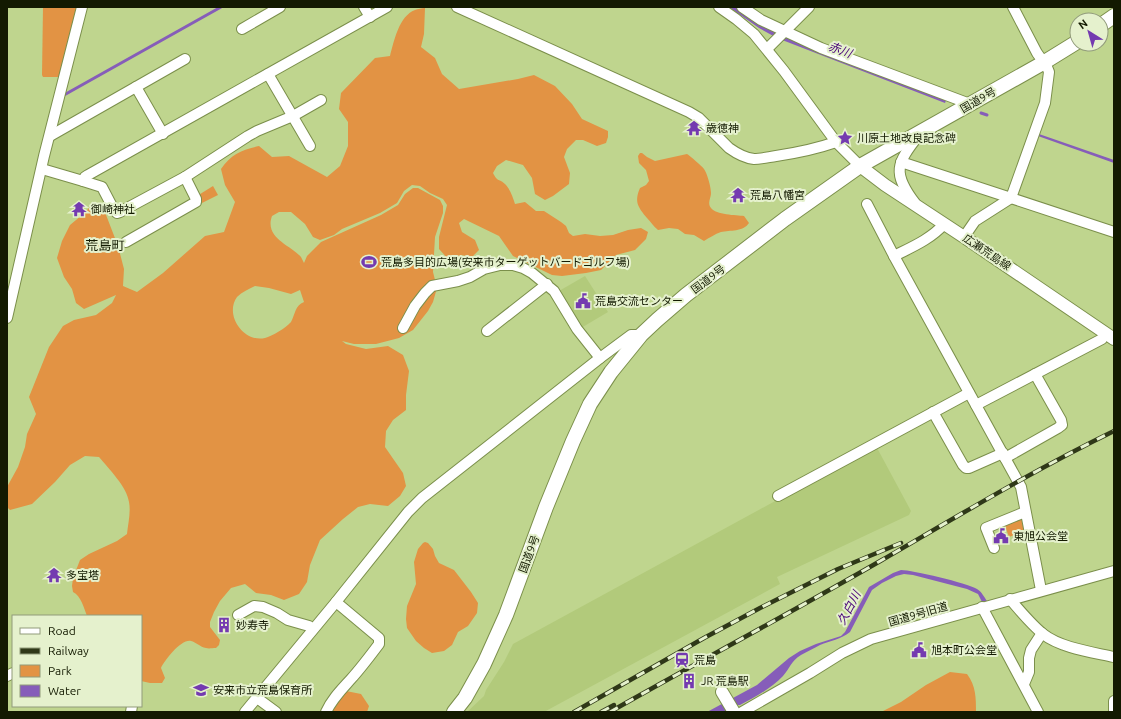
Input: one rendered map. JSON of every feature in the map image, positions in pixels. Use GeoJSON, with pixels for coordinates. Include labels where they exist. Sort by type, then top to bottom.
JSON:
{"type":"FeatureCollection","features":[{"type":"Feature","properties":{"kind":"highway","name":"国道9号"},"geometry":{"type":"LineString","coordinates":[[454,712],[465,698],[484,664],[506,615],[546,507],[590,404],[611,372],[641,335],[686,295],[785,219],[860,166],[1069,47]]}},
{"type":"Feature","properties":{"kind":"main road","name":"広瀬荒島線"},"geometry":{"type":"LineString","coordinates":[[860,166],[885,185],[1114,339]]}},
{"type":"Feature","properties":{"kind":"main road"},"geometry":{"type":"LineString","coordinates":[[724,696],[737,711]]}},
{"type":"Feature","properties":{"kind":"street"},"geometry":{"type":"LineString","coordinates":[[7,318],[82,7]]}},
{"type":"Feature","properties":{"kind":"street"},"geometry":{"type":"LineString","coordinates":[[242,29],[280,7]]}},
{"type":"Feature","properties":{"kind":"street"},"geometry":{"type":"LineString","coordinates":[[364,7],[370,17]]}},
{"type":"Feature","properties":{"kind":"street"},"geometry":{"type":"LineString","coordinates":[[83,181],[88,175],[387,7]]}},
{"type":"Feature","properties":{"kind":"street"},"geometry":{"type":"LineString","coordinates":[[457,7],[689,112],[699,118],[734,152],[746,157],[756,159],[783,155],[821,147],[836,142]]}},
{"type":"Feature","properties":{"kind":"street"},"geometry":{"type":"LineString","coordinates":[[719,7],[754,34],[767,49],[836,142],[860,166]]}},
{"type":"Feature","properties":{"kind":"street"},"geometry":{"type":"LineString","coordinates":[[736,19],[744,7],[761,20],[821,48],[970,104]]}},
{"type":"Feature","properties":{"kind":"street"},"geometry":{"type":"LineString","coordinates":[[767,49],[809,7]]}},
{"type":"Feature","properties":{"kind":"street"},"geometry":{"type":"LineString","coordinates":[[964,237],[975,221],[1011,198],[1045,103],[1049,72],[1037,54],[1013,7]]}},
{"type":"Feature","properties":{"kind":"street"},"geometry":{"type":"LineString","coordinates":[[50,136],[186,59]]}},
{"type":"Feature","properties":{"kind":"street"},"geometry":{"type":"LineString","coordinates":[[268,74],[310,146]]}},
{"type":"Feature","properties":{"kind":"street"},"geometry":{"type":"LineString","coordinates":[[136,87],[163,134]]}},
{"type":"Feature","properties":{"kind":"street"},"geometry":{"type":"LineString","coordinates":[[42,169],[102,187],[114,210],[118,213],[185,177],[257,130],[293,116],[321,100]]}},
{"type":"Feature","properties":{"kind":"street"},"geometry":{"type":"LineString","coordinates":[[916,206],[900,178],[899,173],[901,162],[910,146],[923,131]]}},
{"type":"Feature","properties":{"kind":"street"},"geometry":{"type":"LineString","coordinates":[[901,162],[1114,232]]}},
{"type":"Feature","properties":{"kind":"street"},"geometry":{"type":"LineString","coordinates":[[126,242],[194,204],[196,199],[185,177]]}},
{"type":"Feature","properties":{"kind":"street"},"geometry":{"type":"LineString","coordinates":[[867,204],[1021,488],[1041,590]]}},
{"type":"Feature","properties":{"kind":"street"},"geometry":{"type":"LineString","coordinates":[[894,256],[930,237],[944,224]]}},
{"type":"Feature","properties":{"kind":"street"},"geometry":{"type":"LineString","coordinates":[[403,328],[415,306],[432,286],[458,281],[470,277],[484,269],[500,265],[513,265],[532,272],[554,291],[577,329],[600,358]]}},
{"type":"Feature","properties":{"kind":"street"},"geometry":{"type":"LineString","coordinates":[[487,331],[547,284]]}},
{"type":"Feature","properties":{"kind":"street"},"geometry":{"type":"LineString","coordinates":[[245,712],[408,512],[422,498],[600,358],[631,335],[641,335]]}},
{"type":"Feature","properties":{"kind":"street"},"geometry":{"type":"LineString","coordinates":[[976,405],[1102,339]]}},
{"type":"Feature","properties":{"kind":"street"},"geometry":{"type":"LineString","coordinates":[[933,412],[966,468],[1004,455],[1062,425],[1061,420],[1035,374]]}},
{"type":"Feature","properties":{"kind":"street"},"geometry":{"type":"LineString","coordinates":[[778,496],[970,393]]}},
{"type":"Feature","properties":{"kind":"street"},"geometry":{"type":"LineString","coordinates":[[994,548],[986,528],[1025,512]]}},
{"type":"Feature","properties":{"kind":"street","name":"国道9号旧道"},"geometry":{"type":"LineString","coordinates":[[737,711],[810,673],[842,653],[871,639],[1114,570]]}},
{"type":"Feature","properties":{"kind":"street"},"geometry":{"type":"LineString","coordinates":[[1010,600],[1042,633],[1059,643],[1074,648],[1114,656]]}},
{"type":"Feature","properties":{"kind":"street"},"geometry":{"type":"LineString","coordinates":[[326,712],[343,686],[351,680],[379,644],[379,638],[336,602]]}},
{"type":"Feature","properties":{"kind":"street"},"geometry":{"type":"LineString","coordinates":[[238,615],[254,606],[277,613],[288,620],[309,626],[313,629]]}},
{"type":"Feature","properties":{"kind":"street"},"geometry":{"type":"LineString","coordinates":[[982,607],[1026,680],[1034,709]]}},
{"type":"Feature","properties":{"kind":"street"},"geometry":{"type":"LineString","coordinates":[[1026,680],[1030,670],[1029,654],[1042,633]]}},
{"type":"Feature","properties":{"kind":"street"},"geometry":{"type":"LineString","coordinates":[[257,698],[276,712]]}},
{"type":"Feature","properties":{"kind":"street"},"geometry":{"type":"LineString","coordinates":[[1114,701],[1114,712]]}},
{"type":"Feature","properties":{"kind":"shaded area","name":"荒島交流センター"},"geometry":{"type":"Polygon","coordinates":[[[585,276],[608,312],[581,328],[559,291],[585,276]]]}},
{"type":"Feature","properties":{"kind":"shaded area"},"geometry":{"type":"Polygon","coordinates":[[[876,446],[911,511],[909,515],[777,577],[780,584],[544,712],[467,712],[484,696],[513,644],[876,446]]]}},
{"type":"Feature","properties":{"kind":"green space"},"geometry":{"type":"Polygon","coordinates":[[[43,7],[77,7],[59,77],[43,77],[42,75],[43,7]]]}},
{"type":"Feature","properties":{"kind":"green space"},"geometry":{"type":"Polygon","coordinates":[[[425,8],[424,34],[421,47],[435,58],[442,74],[459,89],[534,75],[555,86],[572,104],[582,119],[608,131],[606,143],[597,146],[583,140],[576,140],[567,149],[564,157],[570,173],[569,184],[545,200],[535,194],[532,178],[523,165],[506,160],[497,166],[493,173],[497,179],[503,182],[508,188],[515,204],[525,202],[536,211],[544,211],[566,226],[569,233],[573,236],[585,234],[600,236],[613,235],[628,230],[641,228],[648,232],[646,239],[635,250],[616,255],[601,270],[562,276],[552,275],[513,256],[499,236],[464,219],[459,223],[462,232],[475,240],[479,250],[472,257],[461,255],[449,260],[439,249],[439,237],[447,205],[443,199],[420,186],[412,185],[404,191],[397,203],[380,213],[320,240],[313,237],[305,224],[291,212],[279,212],[272,216],[271,224],[275,235],[297,253],[304,263],[307,256],[321,242],[381,215],[398,205],[405,194],[413,188],[418,188],[440,200],[443,206],[443,213],[435,237],[433,272],[437,288],[433,302],[428,311],[413,330],[399,338],[376,344],[354,344],[342,341],[346,344],[366,349],[388,346],[403,355],[409,371],[406,410],[393,420],[386,431],[385,447],[403,473],[406,486],[400,496],[388,506],[370,504],[358,507],[320,540],[310,565],[307,582],[299,594],[284,600],[271,595],[256,593],[245,584],[231,588],[220,601],[210,622],[210,627],[220,640],[219,645],[216,648],[208,648],[202,647],[195,642],[187,641],[170,655],[161,668],[165,678],[162,683],[142,681],[142,615],[87,615],[80,599],[73,592],[72,586],[73,578],[80,560],[89,554],[117,541],[127,534],[130,506],[128,496],[117,478],[99,457],[85,456],[70,465],[32,504],[10,510],[7,507],[7,487],[18,467],[25,447],[27,434],[36,414],[29,397],[49,347],[63,326],[74,320],[96,315],[112,303],[116,295],[84,309],[76,303],[72,289],[64,277],[57,258],[62,241],[70,225],[92,205],[103,207],[118,246],[124,269],[123,286],[137,292],[163,273],[205,236],[224,232],[235,202],[225,185],[221,169],[237,153],[259,146],[272,157],[289,156],[327,177],[340,166],[348,146],[348,122],[339,109],[341,93],[375,58],[390,56],[393,43],[401,23],[409,13],[425,8]],[[255,286],[239,295],[234,304],[233,312],[238,326],[243,332],[257,338],[265,338],[279,332],[291,322],[297,308],[304,302],[300,290],[291,294],[255,286]]]}},
{"type":"Feature","properties":{"kind":"green space"},"geometry":{"type":"Polygon","coordinates":[[[640,153],[655,161],[687,154],[705,171],[711,190],[709,202],[711,208],[717,212],[744,216],[749,223],[743,228],[721,232],[704,241],[694,235],[685,234],[678,229],[669,228],[658,230],[644,214],[637,201],[640,188],[646,185],[649,181],[646,170],[639,163],[638,156],[640,153]]]}},
{"type":"Feature","properties":{"kind":"green space"},"geometry":{"type":"Polygon","coordinates":[[[213,186],[218,195],[202,203],[197,196],[213,186]]]}},
{"type":"Feature","properties":{"kind":"green space"},"geometry":{"type":"Polygon","coordinates":[[[1021,516],[1024,531],[1009,537],[1004,523],[1021,516]]]}},
{"type":"Feature","properties":{"kind":"green space"},"geometry":{"type":"Polygon","coordinates":[[[425,542],[428,543],[433,549],[439,563],[454,570],[478,603],[477,613],[468,626],[458,632],[452,645],[444,651],[432,653],[416,641],[407,628],[406,619],[407,606],[416,584],[414,562],[418,549],[425,542]]]}},
{"type":"Feature","properties":{"kind":"green space"},"geometry":{"type":"Polygon","coordinates":[[[950,672],[967,674],[975,692],[976,712],[881,712],[901,702],[926,685],[950,672]]]}},
{"type":"Feature","properties":{"kind":"green space"},"geometry":{"type":"Polygon","coordinates":[[[346,691],[361,694],[369,706],[367,712],[331,712],[335,703],[346,691]]]}},
{"type":"Feature","properties":{"kind":"water"},"geometry":{"type":"Polygon","coordinates":[[[729,7],[737,7],[761,24],[947,98],[945,103],[777,38],[759,28],[729,7]]]}},
{"type":"Feature","properties":{"kind":"water"},"geometry":{"type":"Polygon","coordinates":[[[1039,134],[1114,160],[1114,163],[1038,136],[1039,134]]]}},
{"type":"Feature","properties":{"kind":"water"},"geometry":{"type":"Polygon","coordinates":[[[901,570],[939,577],[971,586],[977,589],[987,601],[982,602],[978,594],[967,589],[913,575],[904,574],[896,576],[872,590],[850,632],[801,655],[793,662],[783,676],[752,699],[737,705],[728,712],[707,712],[757,685],[789,658],[800,651],[841,636],[845,632],[869,587],[901,570]]]}},
{"type":"Feature","properties":{"kind":"waterway"},"geometry":{"type":"LineString","coordinates":[[64,95],[221,7]]}},
{"type":"Feature","properties":{"kind":"waterway","name":"赤川"},"geometry":{"type":"LineString","coordinates":[[981,113],[987,115]]}},
{"type":"Feature","properties":{"kind":"railway"},"geometry":{"type":"LineString","coordinates":[[610,712],[848,579],[1025,477],[1114,431]]}},
{"type":"Feature","properties":{"kind":"railway"},"geometry":{"type":"LineString","coordinates":[[574,712],[760,608],[838,569],[901,543]]}},
{"type":"Feature","properties":{"kind":"railway"},"geometry":{"type":"LineString","coordinates":[[601,712],[614,705]]}},
{"type":"Feature","properties":{"kind":"place","name":"歳徳神"},"geometry":{"type":"Point","coordinates":[694,128]}},
{"type":"Feature","properties":{"kind":"place","name":"川原土地改良記念碑"},"geometry":{"type":"Point","coordinates":[845,138]}},
{"type":"Feature","properties":{"kind":"place","name":"荒島八幡宮"},"geometry":{"type":"Point","coordinates":[738,195]}},
{"type":"Feature","properties":{"kind":"place","name":"御崎神社"},"geometry":{"type":"Point","coordinates":[79,209]}},
{"type":"Feature","properties":{"kind":"place","name":"荒島多目的広場(安来市ターゲットバードゴルフ場)"},"geometry":{"type":"Point","coordinates":[369,262]}},
{"type":"Feature","properties":{"kind":"place","name":"荒島交流センター"},"geometry":{"type":"Point","coordinates":[583,301]}},
{"type":"Feature","properties":{"kind":"place","name":"東旭公会堂"},"geometry":{"type":"Point","coordinates":[1001,536]}},
{"type":"Feature","properties":{"kind":"place","name":"多宝塔"},"geometry":{"type":"Point","coordinates":[54,575]}},
{"type":"Feature","properties":{"kind":"place","name":"妙寿寺"},"geometry":{"type":"Point","coordinates":[224,625]}},
{"type":"Feature","properties":{"kind":"place","name":"旭本町公会堂"},"geometry":{"type":"Point","coordinates":[919,650]}},
{"type":"Feature","properties":{"kind":"place","name":"荒島"},"geometry":{"type":"Point","coordinates":[682,660]}},
{"type":"Feature","properties":{"kind":"place","name":"JR 荒島駅"},"geometry":{"type":"Point","coordinates":[689,681]}},
{"type":"Feature","properties":{"kind":"place","name":"安来市立荒島保育所"},"geometry":{"type":"Point","coordinates":[201,690]}},
{"type":"Feature","properties":{"kind":"district","name":"荒島町"},"geometry":{"type":"Point","coordinates":[105,245]}},
{"type":"Feature","properties":{"kind":"water label","name":"久白川"},"geometry":{"type":"Point","coordinates":[849,608]}}]}
